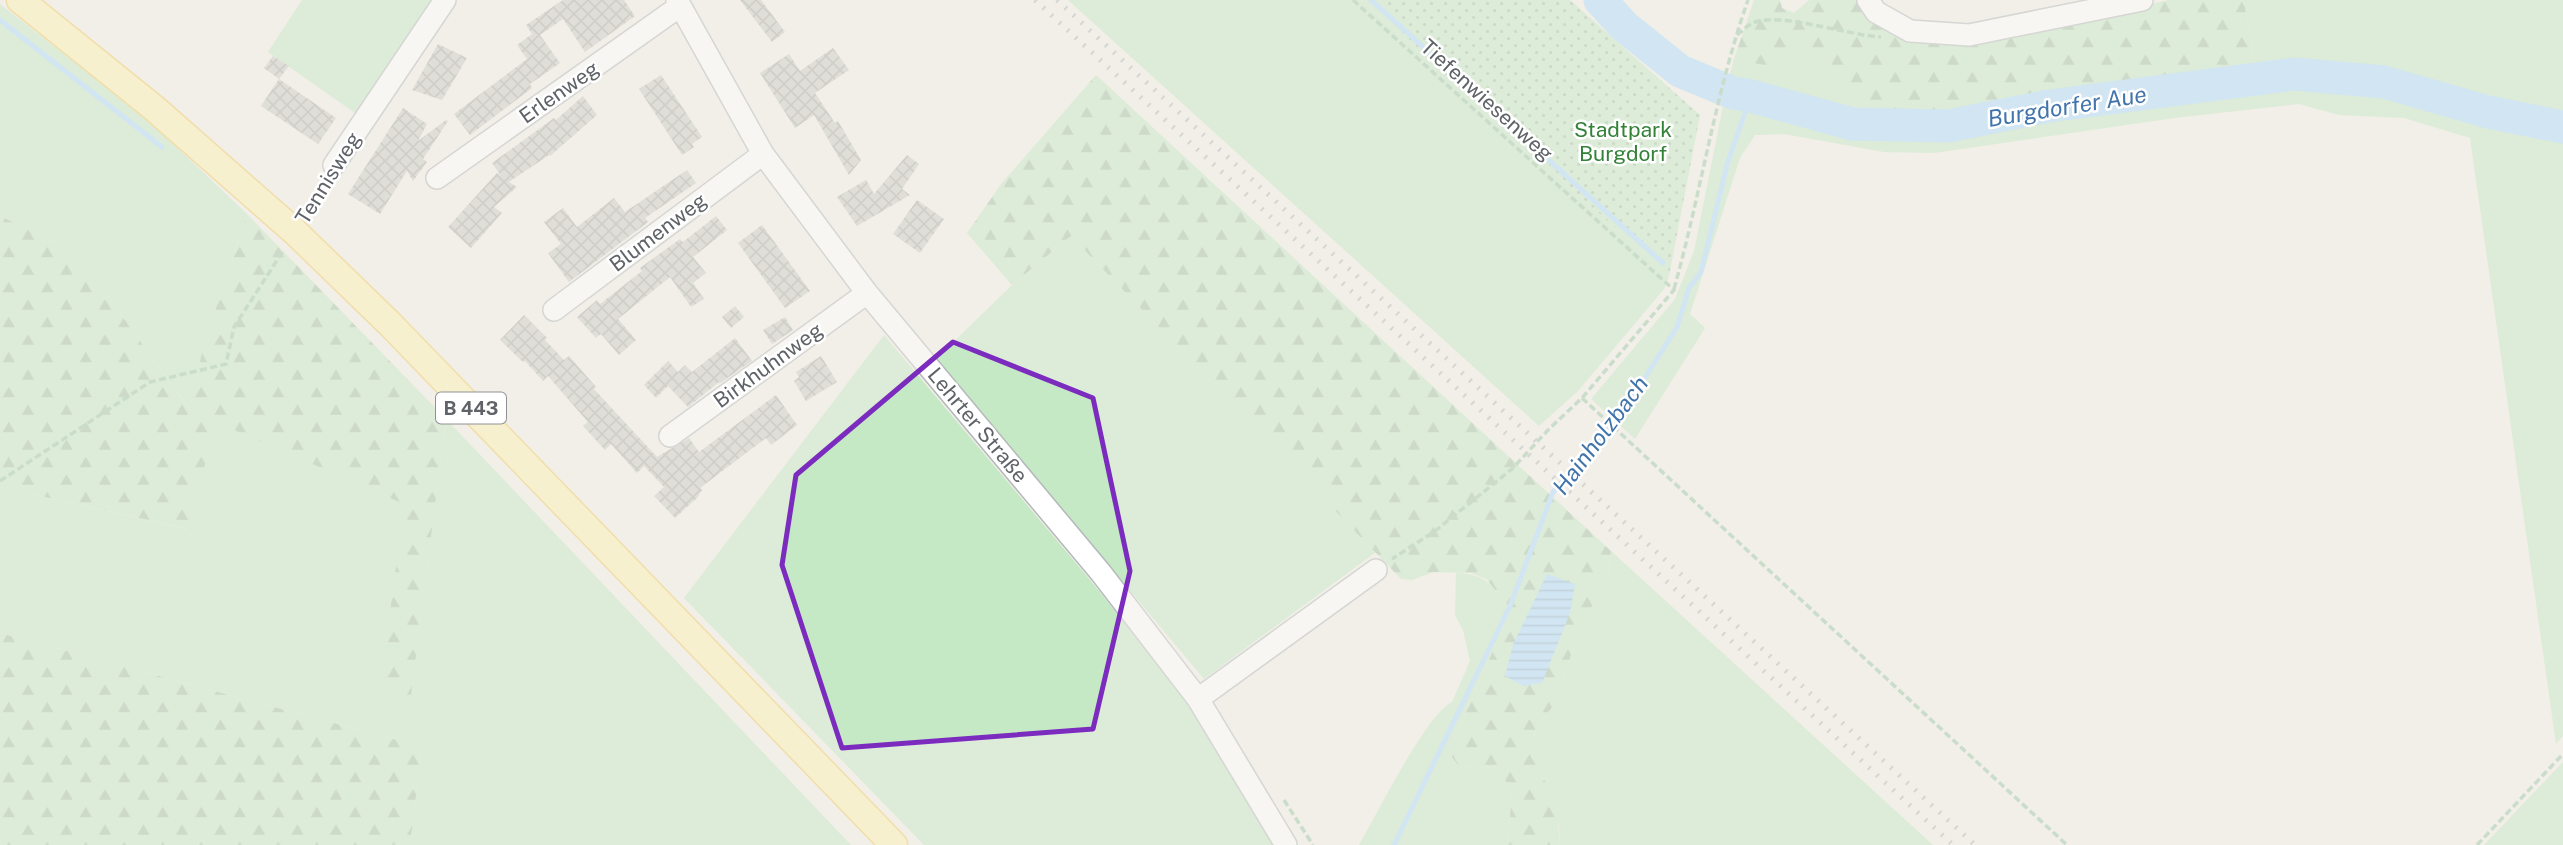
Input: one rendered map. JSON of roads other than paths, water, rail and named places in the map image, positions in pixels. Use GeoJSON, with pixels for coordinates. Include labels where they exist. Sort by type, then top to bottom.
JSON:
{"type":"FeatureCollection","features":[{"type":"Feature","properties":{"kind":"main road","name":"B 443"},"geometry":{"type":"LineString","coordinates":[[20,0],[154,108],[295,232],[390,324],[894,845]]}},
{"type":"Feature","properties":{"kind":"street","name":"Tennisweg"},"geometry":{"type":"LineString","coordinates":[[334,165],[445,0]]}},
{"type":"Feature","properties":{"kind":"street"},"geometry":{"type":"LineString","coordinates":[[1868,0],[1876,12],[1910,31],[1969,35],[2090,5],[2142,0]]}},
{"type":"Feature","properties":{"kind":"street","name":"Lehrter Straße"},"geometry":{"type":"LineString","coordinates":[[679,3],[763,153],[867,293],[1092,563],[1198,699],[1286,845]]}},
{"type":"Feature","properties":{"kind":"street","name":"Erlenweg"},"geometry":{"type":"LineString","coordinates":[[437,178],[679,3]]}},
{"type":"Feature","properties":{"kind":"street","name":"Blumenweg"},"geometry":{"type":"LineString","coordinates":[[554,310],[763,153]]}},
{"type":"Feature","properties":{"kind":"street","name":"Birkhuhnweg"},"geometry":{"type":"LineString","coordinates":[[670,436],[867,293]]}},
{"type":"Feature","properties":{"kind":"street"},"geometry":{"type":"LineString","coordinates":[[1198,699],[1376,570]]}},
{"type":"Feature","properties":{"kind":"water"},"geometry":{"type":"Polygon","coordinates":[[[1547,574],[1575,584],[1570,613],[1542,683],[1523,686],[1505,676],[1513,645],[1547,574]]]}},
{"type":"Feature","properties":{"kind":"waterway"},"geometry":{"type":"LineString","coordinates":[[1371,0],[1663,263]]}},
{"type":"Feature","properties":{"kind":"waterway","name":"Burgdorfer Aue"},"geometry":{"type":"LineString","coordinates":[[1600,0],[1624,26],[1680,71],[1733,93],[1852,124],[1948,126],[2049,106],[2294,74],[2384,82],[2488,112],[2563,127]]}},
{"type":"Feature","properties":{"kind":"waterway"},"geometry":{"type":"LineString","coordinates":[[0,20],[162,147]]}},
{"type":"Feature","properties":{"kind":"waterway","name":"Hainholzbach"},"geometry":{"type":"LineString","coordinates":[[1394,845],[1510,606],[1553,492],[1622,414],[1677,327],[1689,288],[1701,272],[1728,161],[1751,96]]}},
{"type":"Feature","properties":{"kind":"railway"},"geometry":{"type":"LineString","coordinates":[[1035,0],[1953,845]]}},
{"type":"Feature","properties":{"kind":"railway"},"geometry":{"type":"LineString","coordinates":[[1057,0],[1975,845]]}},
{"type":"Feature","properties":{"kind":"park label","name":"Stadtpark Burgdorf"},"geometry":{"type":"Point","coordinates":[1623,141]}}]}
